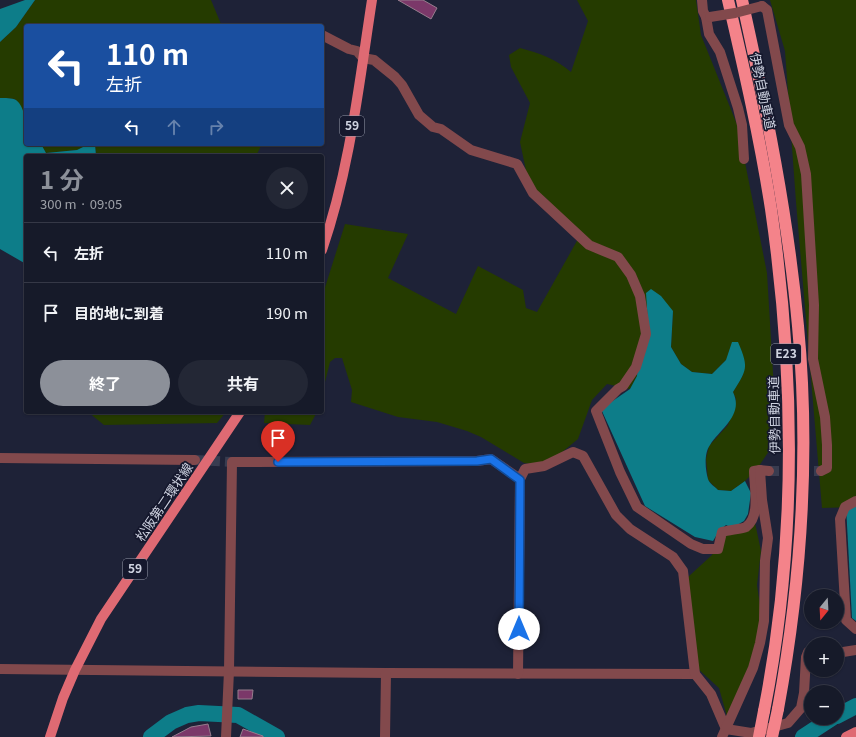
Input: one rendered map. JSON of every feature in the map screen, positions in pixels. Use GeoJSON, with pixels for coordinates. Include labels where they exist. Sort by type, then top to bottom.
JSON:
{"type":"FeatureCollection","features":[{"type":"Feature","properties":{"kind":"highway","name":"伊勢自動車道"},"geometry":{"type":"LineString","coordinates":[[728,0],[759,141],[770,208],[784,321],[788,387],[789,498],[785,554],[774,657],[759,737]]}},
{"type":"Feature","properties":{"kind":"highway","name":"伊勢自動車道"},"geometry":{"type":"LineString","coordinates":[[742,0],[772,139],[784,206],[798,328],[802,387],[802,491],[798,563],[788,647],[772,737]]}},
{"type":"Feature","properties":{"kind":"main road","name":"59"},"geometry":{"type":"LineString","coordinates":[[324,244],[333,218],[346,168],[372,0]]}},
{"type":"Feature","properties":{"kind":"main road","name":"松阪第二環状線"},"geometry":{"type":"LineString","coordinates":[[50,737],[63,698],[75,670],[102,618],[239,414]]}},
{"type":"Feature","properties":{"kind":"main road"},"geometry":{"type":"LineString","coordinates":[[846,737],[856,732]]}},
{"type":"Feature","properties":{"kind":"street"},"geometry":{"type":"LineString","coordinates":[[702,0],[703,12],[708,17]]}},
{"type":"Feature","properties":{"kind":"street"},"geometry":{"type":"LineString","coordinates":[[708,17],[735,13],[762,6],[767,10],[789,125],[800,147],[806,174],[814,305],[813,359],[828,445],[827,468],[821,471]]}},
{"type":"Feature","properties":{"kind":"street"},"geometry":{"type":"LineString","coordinates":[[708,17],[706,27],[720,52],[738,108],[742,125],[744,159]]}},
{"type":"Feature","properties":{"kind":"street"},"geometry":{"type":"LineString","coordinates":[[324,36],[349,49],[357,51],[363,58],[374,60],[395,77],[402,85],[419,115],[433,127],[441,129],[471,150],[517,164],[533,192],[589,245],[618,257],[631,275],[640,296],[646,334],[636,367],[631,376],[596,411],[620,472],[637,507],[691,544],[703,549],[715,550],[718,549],[722,532],[731,529],[744,528],[751,522],[755,515],[754,471],[765,471],[762,500],[768,538],[765,561],[764,621],[753,668],[724,733]]}},
{"type":"Feature","properties":{"kind":"street"},"geometry":{"type":"LineString","coordinates":[[518,674],[520,480],[525,469],[544,466],[573,452],[583,456],[616,515],[630,529],[673,557],[683,571],[695,674],[711,694],[724,733]]}},
{"type":"Feature","properties":{"kind":"street"},"geometry":{"type":"LineString","coordinates":[[0,458],[195,460]]}},
{"type":"Feature","properties":{"kind":"street"},"geometry":{"type":"LineString","coordinates":[[226,737],[229,671],[232,462],[477,461],[491,459],[520,480]]}},
{"type":"Feature","properties":{"kind":"street"},"geometry":{"type":"LineString","coordinates":[[856,501],[845,507],[840,519],[846,620],[856,629]]}},
{"type":"Feature","properties":{"kind":"street"},"geometry":{"type":"LineString","coordinates":[[844,652],[856,650]]}},
{"type":"Feature","properties":{"kind":"street"},"geometry":{"type":"LineString","coordinates":[[0,669],[518,674],[695,674]]}},
{"type":"Feature","properties":{"kind":"street"},"geometry":{"type":"LineString","coordinates":[[385,737],[386,673]]}},
{"type":"Feature","properties":{"kind":"street"},"geometry":{"type":"LineString","coordinates":[[724,733],[751,733],[788,723],[801,708],[804,694],[805,677]]}},
{"type":"Feature","properties":{"kind":"shaded area"},"geometry":{"type":"Polygon","coordinates":[[[25,0],[35,0],[16,27],[0,42],[0,9],[25,0]]]}},
{"type":"Feature","properties":{"kind":"shaded area"},"geometry":{"type":"Polygon","coordinates":[[[35,0],[211,0],[221,24],[24,24],[24,116],[15,99],[0,98],[0,42],[16,27],[35,0]]]}},
{"type":"Feature","properties":{"kind":"shaded area"},"geometry":{"type":"Polygon","coordinates":[[[577,0],[696,0],[701,35],[738,127],[767,273],[777,439],[757,469],[745,481],[731,491],[718,490],[708,480],[706,459],[709,446],[728,425],[736,399],[733,392],[743,375],[726,360],[712,374],[692,372],[681,364],[671,347],[673,311],[648,324],[638,362],[637,376],[630,389],[607,384],[592,400],[578,439],[561,453],[537,465],[524,463],[481,437],[467,431],[437,422],[398,417],[351,402],[352,390],[342,358],[335,358],[330,362],[324,386],[324,291],[345,224],[408,234],[388,278],[456,314],[478,266],[523,290],[526,308],[537,312],[578,239],[547,199],[536,190],[528,180],[520,142],[530,103],[511,67],[509,55],[520,48],[547,57],[559,63],[571,72],[588,21],[577,0]]]}},
{"type":"Feature","properties":{"kind":"shaded area"},"geometry":{"type":"Polygon","coordinates":[[[770,0],[856,0],[856,507],[822,508],[796,202],[785,51],[770,0]]]}},
{"type":"Feature","properties":{"kind":"shaded area"},"geometry":{"type":"Polygon","coordinates":[[[0,98],[8,98],[16,100],[20,104],[24,114],[24,146],[42,146],[46,153],[77,150],[85,146],[95,146],[96,154],[24,154],[24,263],[0,249],[0,98]]]}},
{"type":"Feature","properties":{"kind":"shaded area"},"geometry":{"type":"Polygon","coordinates":[[[42,146],[85,146],[77,150],[46,153],[42,146]]]}},
{"type":"Feature","properties":{"kind":"shaded area"},"geometry":{"type":"Polygon","coordinates":[[[95,146],[261,146],[257,154],[96,154],[95,146]]]}},
{"type":"Feature","properties":{"kind":"shaded area"},"geometry":{"type":"Polygon","coordinates":[[[651,289],[661,296],[673,311],[671,347],[681,364],[692,372],[712,374],[726,360],[732,342],[738,342],[744,358],[744,373],[733,392],[736,400],[736,408],[730,421],[708,448],[706,466],[709,480],[718,490],[731,491],[745,481],[751,493],[748,514],[744,521],[732,528],[726,525],[719,531],[713,541],[695,537],[645,506],[601,409],[630,389],[637,376],[638,362],[648,324],[646,293],[651,289]]]}},
{"type":"Feature","properties":{"kind":"shaded area"},"geometry":{"type":"Polygon","coordinates":[[[90,414],[224,414],[217,423],[104,425],[90,414]]]}},
{"type":"Feature","properties":{"kind":"shaded area"},"geometry":{"type":"Polygon","coordinates":[[[265,414],[316,414],[310,425],[264,423],[265,414]]]}},
{"type":"Feature","properties":{"kind":"shaded area"},"geometry":{"type":"Polygon","coordinates":[[[846,506],[856,506],[856,621],[852,618],[846,506]]]}},
{"type":"Feature","properties":{"kind":"shaded area"},"geometry":{"type":"Polygon","coordinates":[[[754,518],[761,551],[757,585],[763,626],[761,646],[728,720],[719,688],[696,667],[688,577],[712,555],[719,537],[754,518]]]}},
{"type":"Feature","properties":{"kind":"building"},"geometry":{"type":"Polygon","coordinates":[[[398,0],[423,0],[437,8],[431,19],[398,0]]]}},
{"type":"Feature","properties":{"kind":"building"},"geometry":{"type":"Polygon","coordinates":[[[238,690],[253,690],[252,699],[238,699],[238,690]]]}},
{"type":"Feature","properties":{"kind":"building"},"geometry":{"type":"Polygon","coordinates":[[[208,724],[211,736],[172,737],[191,727],[208,724]]]}},
{"type":"Feature","properties":{"kind":"building"},"geometry":{"type":"Polygon","coordinates":[[[243,729],[263,736],[263,737],[240,737],[243,729]]]}},
{"type":"Feature","properties":{"kind":"waterway"},"geometry":{"type":"LineString","coordinates":[[844,712],[856,706]]}},
{"type":"Feature","properties":{"kind":"waterway"},"geometry":{"type":"LineString","coordinates":[[151,737],[171,722],[187,715],[199,713],[238,715],[277,737]]}},
{"type":"Feature","properties":{"kind":"waterway"},"geometry":{"type":"LineString","coordinates":[[803,737],[821,725]]}},
{"type":"Feature","properties":{"kind":"tunnel"},"geometry":{"type":"LineString","coordinates":[[195,460],[232,462]]}},
{"type":"Feature","properties":{"kind":"tunnel"},"geometry":{"type":"LineString","coordinates":[[769,471],[821,471]]}},
{"type":"Feature","properties":{"kind":"route"},"geometry":{"type":"LineString","coordinates":[[278,462],[477,461],[491,459],[520,480],[519,629]]}}]}
